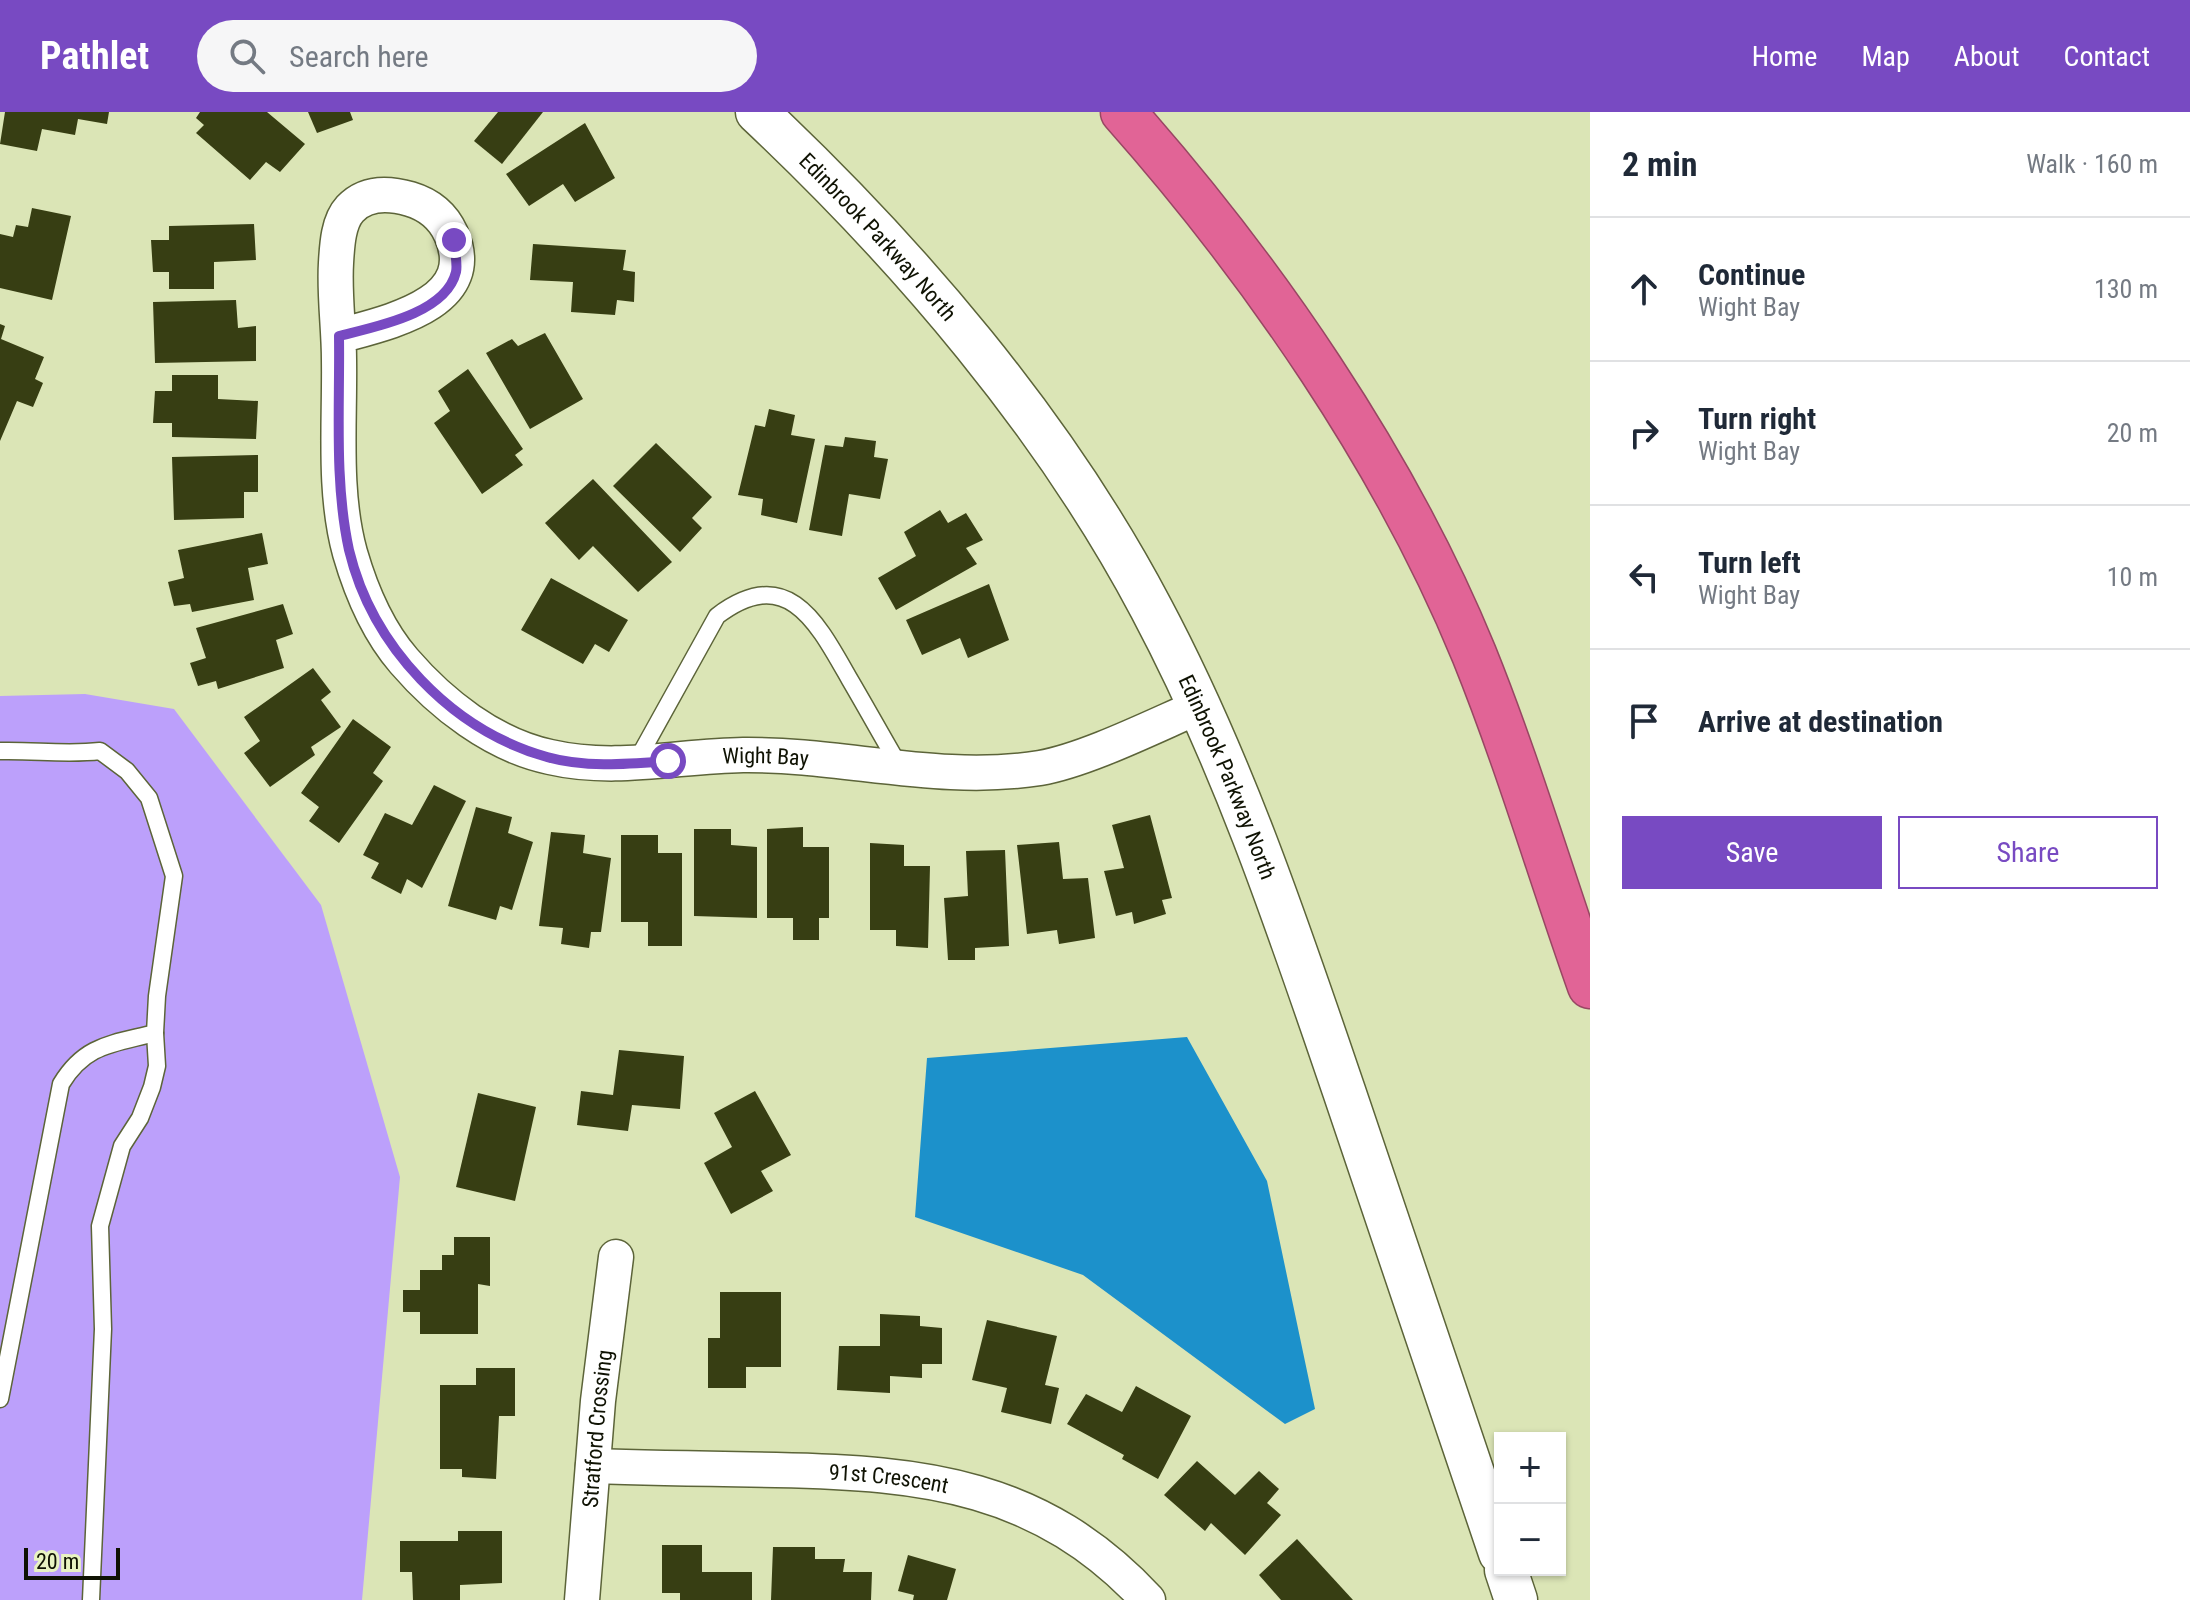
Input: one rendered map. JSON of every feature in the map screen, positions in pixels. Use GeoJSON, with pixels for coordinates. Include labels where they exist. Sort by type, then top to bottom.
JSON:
{"type":"FeatureCollection","features":[{"type":"Feature","properties":{"kind":"highway"},"geometry":{"type":"LineString","coordinates":[[1123,112],[1185,182],[1262,281],[1390,486],[1473,652],[1590,986]]}},
{"type":"Feature","properties":{"kind":"street","name":"Edinbrook Parkway North"},"geometry":{"type":"LineString","coordinates":[[757,112],[892,248],[1018,401],[1092,511],[1150,607],[1198,707],[1267,868],[1494,1535]]}},
{"type":"Feature","properties":{"kind":"street","name":"Wight Bay"},"geometry":{"type":"LineString","coordinates":[[339,336],[403,318],[439,298],[456,272],[454,240],[442,216],[417,201],[392,194],[367,197],[349,210],[340,229],[336,266],[341,490],[350,550],[369,607],[401,658],[441,700],[493,735],[547,757],[608,765],[740,755],[811,757],[963,775],[1044,767],[1198,707]]}},
{"type":"Feature","properties":{"kind":"street","name":"Stratford Crossing"},"geometry":{"type":"LineString","coordinates":[[582,1600],[616,1257]]}},
{"type":"Feature","properties":{"kind":"street","name":"91st Crescent"},"geometry":{"type":"LineString","coordinates":[[593,1466],[856,1472],[954,1484],[1003,1500],[1060,1527],[1103,1557],[1148,1600]]}},
{"type":"Feature","properties":{"kind":"street"},"geometry":{"type":"LineString","coordinates":[[1508,1576],[1516,1600]]}},
{"type":"Feature","properties":{"kind":"lane"},"geometry":{"type":"LineString","coordinates":[[635,764],[717,616],[739,599],[766,595],[795,601],[816,621],[901,769]]}},
{"type":"Feature","properties":{"kind":"lane"},"geometry":{"type":"LineString","coordinates":[[0,751],[35,750],[70,754],[100,751],[127,771],[149,798],[174,876],[155,1033],[157,1066],[140,1118],[122,1146],[100,1226],[103,1329],[91,1600]]}},
{"type":"Feature","properties":{"kind":"lane"},"geometry":{"type":"LineString","coordinates":[[0,1399],[61,1084],[74,1063],[96,1048],[155,1033]]}},
{"type":"Feature","properties":{"kind":"shaded area"},"geometry":{"type":"Polygon","coordinates":[[[85,694],[174,709],[321,905],[400,1177],[362,1600],[0,1600],[0,696],[85,694]]]}},
{"type":"Feature","properties":{"kind":"water"},"geometry":{"type":"Polygon","coordinates":[[[1187,1037],[1267,1181],[1315,1409],[1285,1424],[1083,1275],[915,1217],[927,1058],[1187,1037]]]}},
{"type":"Feature","properties":{"kind":"building"},"geometry":{"type":"Polygon","coordinates":[[[5,112],[109,112],[107,124],[78,119],[75,135],[42,129],[37,151],[0,144],[5,112]]]}},
{"type":"Feature","properties":{"kind":"building"},"geometry":{"type":"Polygon","coordinates":[[[200,112],[267,112],[305,144],[280,172],[266,162],[250,180],[196,133],[204,125],[196,118],[200,112]]]}},
{"type":"Feature","properties":{"kind":"building"},"geometry":{"type":"Polygon","coordinates":[[[308,112],[350,112],[353,120],[317,133],[308,112]]]}},
{"type":"Feature","properties":{"kind":"building"},"geometry":{"type":"Polygon","coordinates":[[[498,112],[543,112],[502,164],[474,141],[498,112]]]}},
{"type":"Feature","properties":{"kind":"building"},"geometry":{"type":"Polygon","coordinates":[[[585,123],[615,178],[575,202],[563,184],[529,206],[506,174],[585,123]]]}},
{"type":"Feature","properties":{"kind":"building"},"geometry":{"type":"Polygon","coordinates":[[[32,208],[71,216],[52,300],[0,288],[0,234],[13,237],[16,225],[28,227],[32,208]]]}},
{"type":"Feature","properties":{"kind":"building"},"geometry":{"type":"Polygon","coordinates":[[[254,224],[256,260],[214,262],[214,289],[169,289],[169,272],[153,272],[151,240],[169,240],[169,226],[254,224]]]}},
{"type":"Feature","properties":{"kind":"building"},"geometry":{"type":"Polygon","coordinates":[[[533,244],[626,250],[623,270],[635,272],[634,302],[617,300],[615,315],[571,312],[573,282],[530,280],[533,244]]]}},
{"type":"Feature","properties":{"kind":"building"},"geometry":{"type":"Polygon","coordinates":[[[236,300],[238,328],[256,326],[256,361],[155,363],[153,302],[236,300]]]}},
{"type":"Feature","properties":{"kind":"building"},"geometry":{"type":"Polygon","coordinates":[[[0,324],[5,326],[1,339],[44,357],[35,379],[43,383],[33,407],[17,401],[0,441],[0,324]]]}},
{"type":"Feature","properties":{"kind":"building"},"geometry":{"type":"Polygon","coordinates":[[[545,333],[583,399],[530,429],[486,353],[512,339],[518,346],[545,333]]]}},
{"type":"Feature","properties":{"kind":"building"},"geometry":{"type":"Polygon","coordinates":[[[468,369],[523,449],[515,455],[523,465],[482,494],[434,423],[450,411],[438,391],[468,369]]]}},
{"type":"Feature","properties":{"kind":"building"},"geometry":{"type":"Polygon","coordinates":[[[172,375],[218,375],[218,399],[258,401],[256,439],[172,437],[172,423],[153,423],[155,391],[172,391],[172,375]]]}},
{"type":"Feature","properties":{"kind":"building"},"geometry":{"type":"Polygon","coordinates":[[[769,409],[795,415],[791,435],[815,439],[797,523],[761,515],[763,499],[738,495],[755,425],[765,427],[769,409]]]}},
{"type":"Feature","properties":{"kind":"building"},"geometry":{"type":"Polygon","coordinates":[[[845,437],[876,441],[874,457],[888,459],[880,499],[849,494],[842,536],[809,530],[825,445],[843,447],[845,437]]]}},
{"type":"Feature","properties":{"kind":"building"},"geometry":{"type":"Polygon","coordinates":[[[656,443],[712,497],[692,518],[702,528],[680,552],[613,486],[656,443]]]}},
{"type":"Feature","properties":{"kind":"building"},"geometry":{"type":"Polygon","coordinates":[[[258,455],[258,492],[244,492],[244,518],[174,520],[172,457],[258,455]]]}},
{"type":"Feature","properties":{"kind":"building"},"geometry":{"type":"Polygon","coordinates":[[[593,479],[672,562],[638,592],[593,546],[579,560],[545,523],[593,479]]]}},
{"type":"Feature","properties":{"kind":"building"},"geometry":{"type":"Polygon","coordinates":[[[940,510],[948,523],[966,513],[983,540],[966,548],[977,564],[896,610],[878,578],[916,556],[904,532],[940,510]]]}},
{"type":"Feature","properties":{"kind":"building"},"geometry":{"type":"Polygon","coordinates":[[[262,533],[268,564],[248,568],[254,600],[192,612],[190,604],[174,606],[168,582],[184,578],[178,550],[262,533]]]}},
{"type":"Feature","properties":{"kind":"building"},"geometry":{"type":"Polygon","coordinates":[[[551,578],[628,620],[609,652],[595,644],[583,664],[521,630],[551,578]]]}},
{"type":"Feature","properties":{"kind":"building"},"geometry":{"type":"Polygon","coordinates":[[[989,584],[1009,640],[968,658],[960,638],[922,655],[906,620],[989,584]]]}},
{"type":"Feature","properties":{"kind":"building"},"geometry":{"type":"Polygon","coordinates":[[[283,604],[293,634],[276,640],[284,668],[218,689],[216,681],[198,686],[190,663],[206,658],[196,628],[283,604]]]}},
{"type":"Feature","properties":{"kind":"building"},"geometry":{"type":"Polygon","coordinates":[[[313,668],[331,692],[321,700],[341,727],[311,747],[315,755],[270,787],[244,753],[260,741],[244,717],[313,668]]]}},
{"type":"Feature","properties":{"kind":"building"},"geometry":{"type":"Polygon","coordinates":[[[353,719],[391,747],[373,773],[383,781],[339,843],[309,821],[319,807],[301,793],[353,719]]]}},
{"type":"Feature","properties":{"kind":"building"},"geometry":{"type":"Polygon","coordinates":[[[434,785],[466,801],[422,888],[407,879],[401,894],[371,878],[379,863],[363,855],[385,813],[412,825],[434,785]]]}},
{"type":"Feature","properties":{"kind":"building"},"geometry":{"type":"Polygon","coordinates":[[[476,807],[512,817],[508,833],[533,842],[512,910],[500,906],[496,920],[448,906],[476,807]]]}},
{"type":"Feature","properties":{"kind":"building"},"geometry":{"type":"Polygon","coordinates":[[[1150,815],[1172,898],[1162,900],[1166,914],[1134,924],[1132,912],[1116,916],[1104,871],[1124,868],[1112,825],[1150,815]]]}},
{"type":"Feature","properties":{"kind":"building"},"geometry":{"type":"Polygon","coordinates":[[[803,827],[803,847],[829,847],[829,918],[819,918],[819,940],[793,940],[793,918],[767,918],[767,829],[803,827]]]}},
{"type":"Feature","properties":{"kind":"building"},"geometry":{"type":"Polygon","coordinates":[[[694,829],[731,829],[731,845],[757,847],[757,918],[694,916],[694,829]]]}},
{"type":"Feature","properties":{"kind":"building"},"geometry":{"type":"Polygon","coordinates":[[[551,832],[585,835],[583,853],[611,858],[601,932],[591,932],[589,948],[561,944],[563,928],[539,926],[551,832]]]}},
{"type":"Feature","properties":{"kind":"building"},"geometry":{"type":"Polygon","coordinates":[[[621,835],[658,835],[658,853],[682,853],[682,946],[648,946],[648,922],[621,922],[621,835]]]}},
{"type":"Feature","properties":{"kind":"building"},"geometry":{"type":"Polygon","coordinates":[[[1059,842],[1063,879],[1088,878],[1095,938],[1059,944],[1057,930],[1027,934],[1017,845],[1059,842]]]}},
{"type":"Feature","properties":{"kind":"building"},"geometry":{"type":"Polygon","coordinates":[[[870,843],[904,845],[904,866],[930,866],[928,948],[896,946],[896,930],[870,930],[870,843]]]}},
{"type":"Feature","properties":{"kind":"building"},"geometry":{"type":"Polygon","coordinates":[[[1005,850],[1009,946],[975,948],[975,960],[948,960],[944,898],[968,896],[966,851],[1005,850]]]}},
{"type":"Feature","properties":{"kind":"building"},"geometry":{"type":"Polygon","coordinates":[[[619,1050],[684,1056],[680,1109],[632,1105],[628,1131],[577,1125],[581,1091],[613,1095],[619,1050]]]}},
{"type":"Feature","properties":{"kind":"building"},"geometry":{"type":"Polygon","coordinates":[[[755,1091],[791,1155],[761,1171],[773,1191],[731,1214],[704,1163],[732,1147],[714,1113],[755,1091]]]}},
{"type":"Feature","properties":{"kind":"building"},"geometry":{"type":"Polygon","coordinates":[[[478,1093],[536,1107],[515,1201],[456,1187],[478,1093]]]}},
{"type":"Feature","properties":{"kind":"building"},"geometry":{"type":"Polygon","coordinates":[[[454,1237],[490,1237],[490,1286],[478,1284],[478,1334],[420,1334],[420,1312],[403,1312],[403,1290],[420,1290],[420,1270],[442,1270],[442,1255],[454,1255],[454,1237]]]}},
{"type":"Feature","properties":{"kind":"building"},"geometry":{"type":"Polygon","coordinates":[[[720,1292],[781,1292],[781,1367],[746,1367],[746,1388],[708,1388],[708,1338],[720,1338],[720,1292]]]}},
{"type":"Feature","properties":{"kind":"building"},"geometry":{"type":"Polygon","coordinates":[[[880,1314],[920,1316],[920,1326],[942,1328],[942,1364],[922,1364],[922,1378],[890,1376],[890,1393],[837,1390],[839,1346],[880,1346],[880,1314]]]}},
{"type":"Feature","properties":{"kind":"building"},"geometry":{"type":"Polygon","coordinates":[[[987,1320],[1057,1336],[1045,1385],[1059,1388],[1051,1424],[1001,1412],[1007,1388],[972,1380],[987,1320]]]}},
{"type":"Feature","properties":{"kind":"building"},"geometry":{"type":"Polygon","coordinates":[[[476,1368],[515,1368],[515,1416],[499,1416],[496,1479],[462,1477],[462,1469],[440,1469],[440,1385],[476,1385],[476,1368]]]}},
{"type":"Feature","properties":{"kind":"building"},"geometry":{"type":"Polygon","coordinates":[[[1136,1386],[1191,1416],[1158,1479],[1122,1459],[1124,1455],[1067,1424],[1086,1394],[1122,1412],[1136,1386]]]}},
{"type":"Feature","properties":{"kind":"building"},"geometry":{"type":"Polygon","coordinates":[[[1197,1461],[1235,1495],[1259,1471],[1279,1489],[1267,1503],[1281,1515],[1245,1555],[1211,1523],[1205,1531],[1164,1495],[1197,1461]]]}},
{"type":"Feature","properties":{"kind":"building"},"geometry":{"type":"Polygon","coordinates":[[[458,1531],[502,1531],[502,1583],[460,1585],[460,1600],[413,1600],[412,1572],[400,1572],[400,1541],[458,1541],[458,1531]]]}},
{"type":"Feature","properties":{"kind":"building"},"geometry":{"type":"Polygon","coordinates":[[[1297,1539],[1353,1600],[1281,1600],[1259,1575],[1297,1539]]]}},
{"type":"Feature","properties":{"kind":"building"},"geometry":{"type":"Polygon","coordinates":[[[662,1545],[702,1545],[702,1572],[752,1572],[752,1600],[680,1600],[680,1593],[662,1593],[662,1545]]]}},
{"type":"Feature","properties":{"kind":"building"},"geometry":{"type":"Polygon","coordinates":[[[773,1547],[815,1547],[815,1559],[845,1559],[843,1572],[872,1572],[871,1600],[771,1600],[773,1547]]]}},
{"type":"Feature","properties":{"kind":"building"},"geometry":{"type":"Polygon","coordinates":[[[908,1555],[956,1569],[947,1600],[913,1600],[914,1595],[898,1591],[908,1555]]]}},
{"type":"Feature","properties":{"kind":"route"},"geometry":{"type":"LineString","coordinates":[[454,240],[456,272],[439,298],[403,318],[339,336],[341,490],[350,550],[369,607],[401,658],[441,700],[493,735],[547,757],[608,765],[668,761]]}}]}
